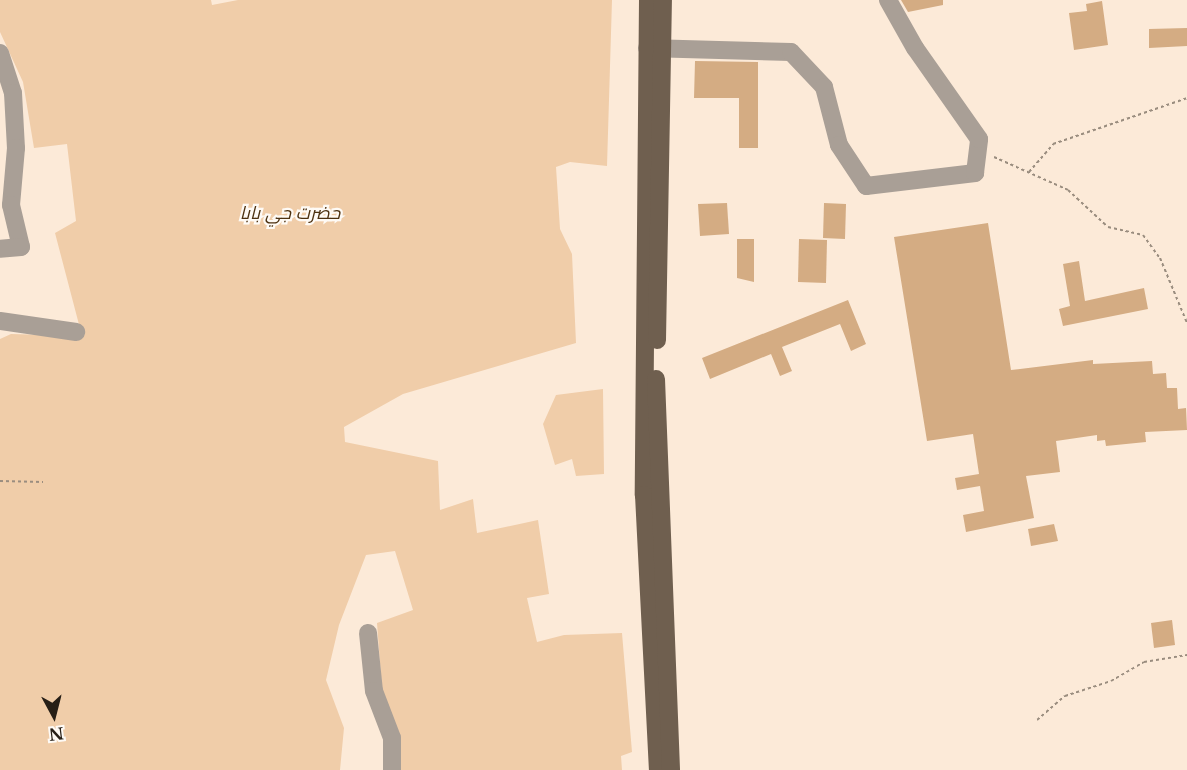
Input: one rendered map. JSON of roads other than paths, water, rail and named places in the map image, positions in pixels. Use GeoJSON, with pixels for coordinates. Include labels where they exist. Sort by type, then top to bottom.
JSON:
{"type":"FeatureCollection","features":[{"type":"Feature","properties":{"kind":"main road"},"geometry":{"type":"LineString","coordinates":[[648,0],[655,49],[652,502],[658,770]]}},
{"type":"Feature","properties":{"kind":"main road"},"geometry":{"type":"LineString","coordinates":[[655,49],[663,0]]}},
{"type":"Feature","properties":{"kind":"main road"},"geometry":{"type":"LineString","coordinates":[[652,502],[671,770]]}},
{"type":"Feature","properties":{"kind":"street"},"geometry":{"type":"LineString","coordinates":[[655,49],[792,52],[824,87],[839,145],[866,186],[975,173],[979,139],[915,48],[888,0]]}},
{"type":"Feature","properties":{"kind":"street"},"geometry":{"type":"LineString","coordinates":[[0,53],[13,93],[8,132],[11,205],[21,247],[0,249]]}},
{"type":"Feature","properties":{"kind":"street"},"geometry":{"type":"LineString","coordinates":[[0,321],[76,332]]}},
{"type":"Feature","properties":{"kind":"street"},"geometry":{"type":"LineString","coordinates":[[368,633],[374,691],[392,738],[392,770]]}},
{"type":"Feature","properties":{"kind":"park label","name":"حضرت جي بابا"},"geometry":{"type":"Point","coordinates":[290,213]}}]}
